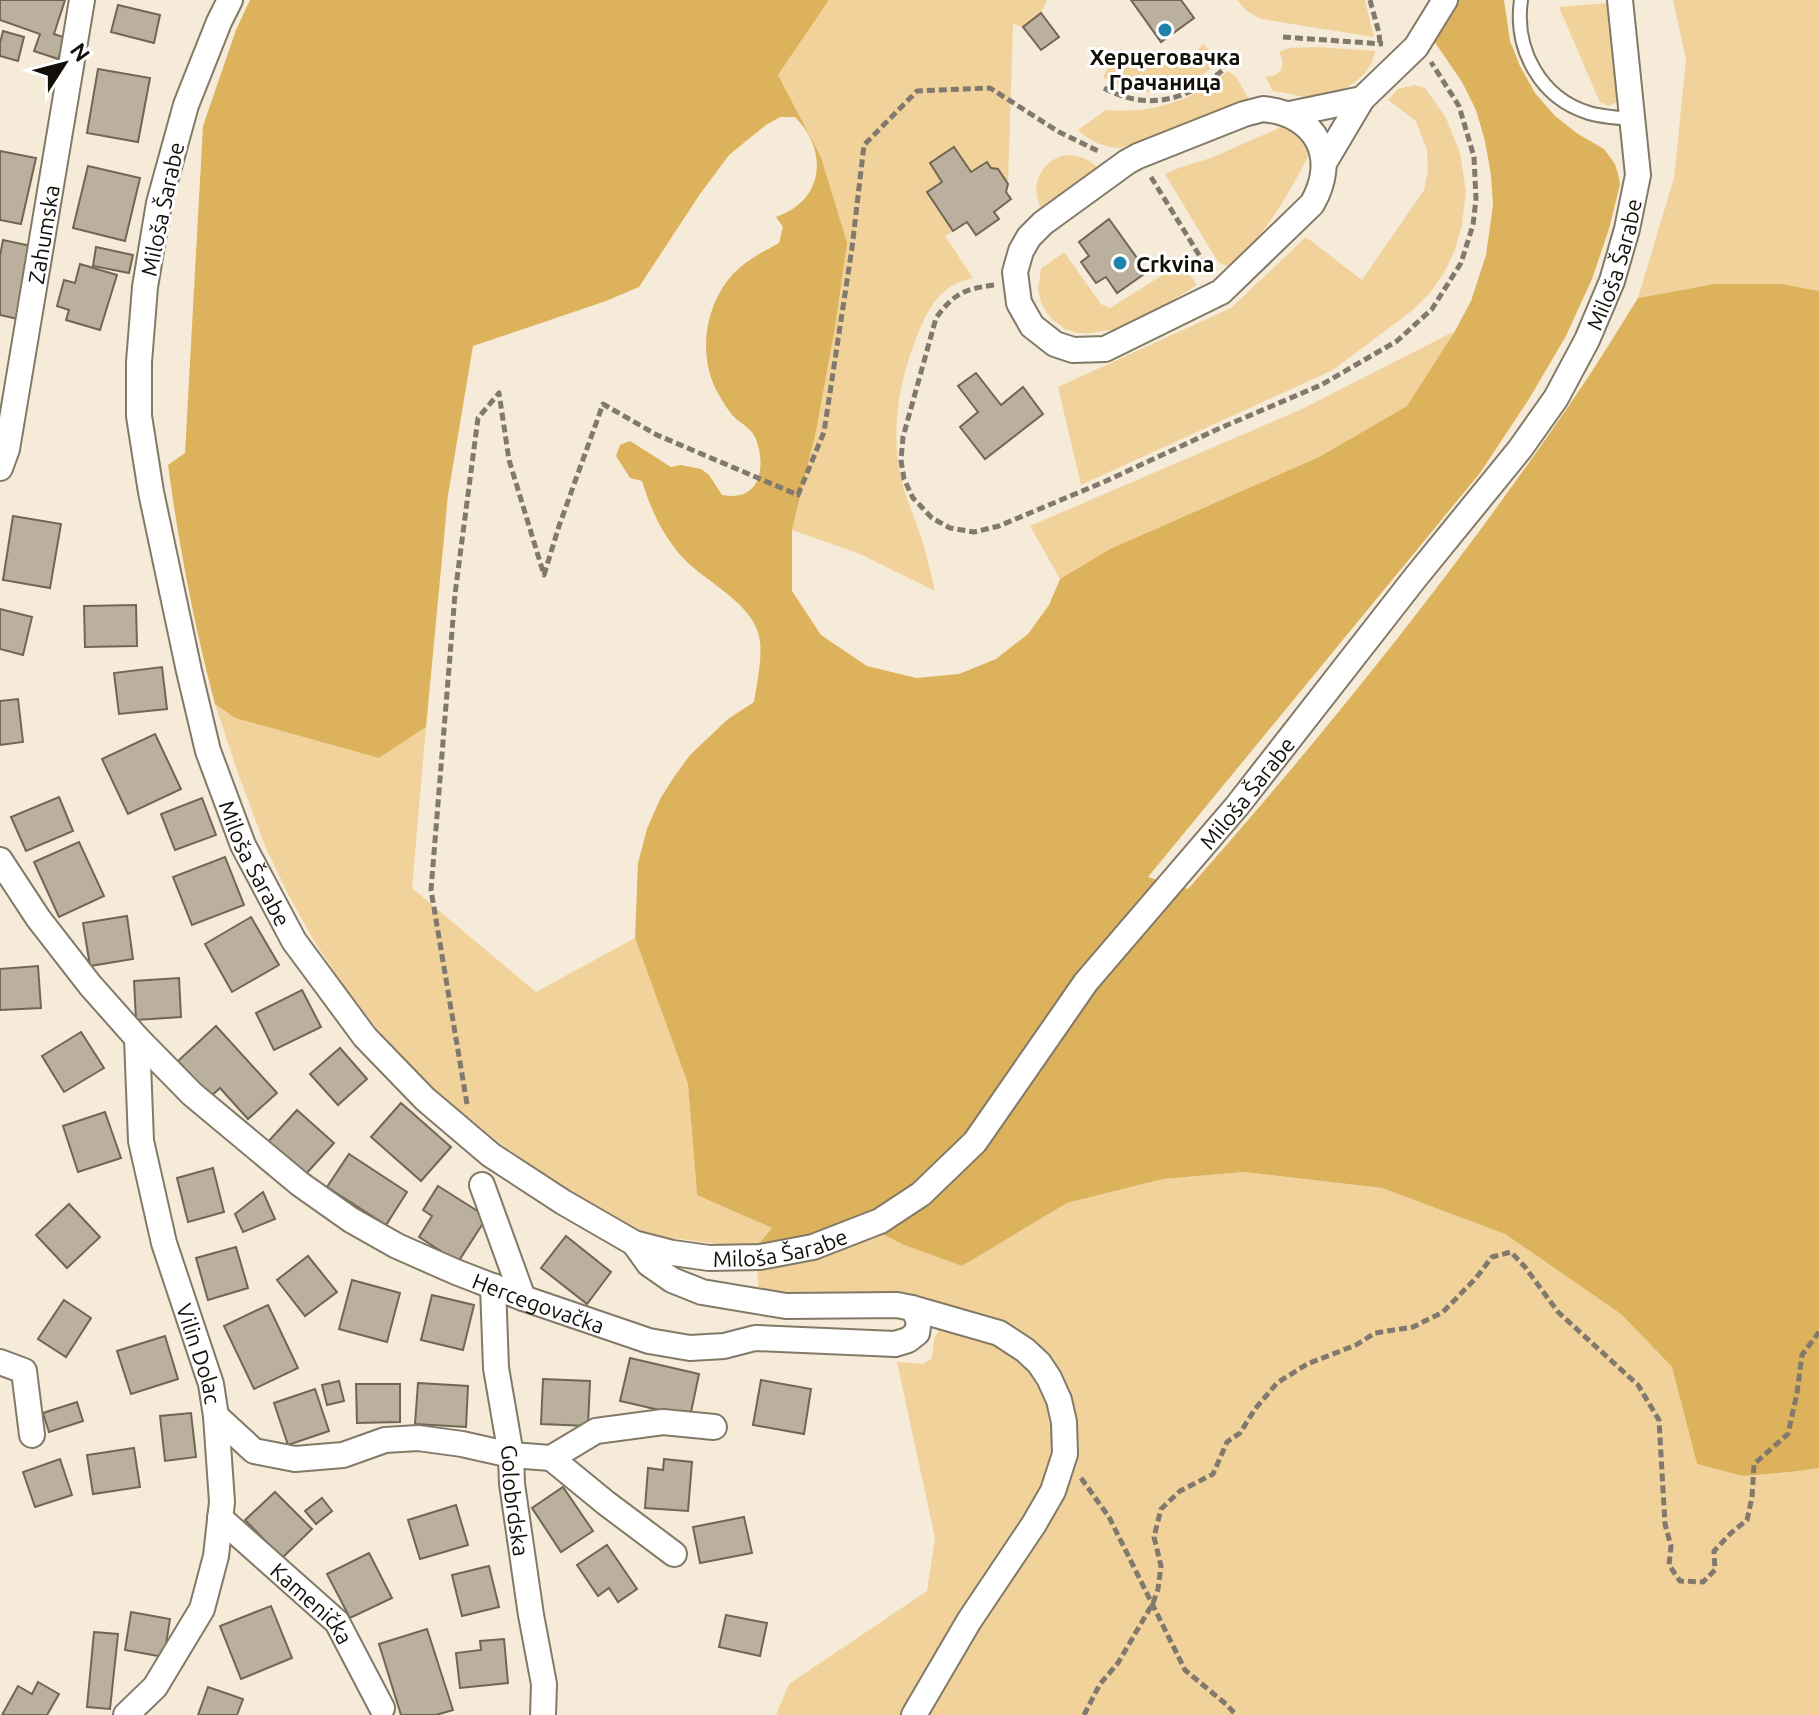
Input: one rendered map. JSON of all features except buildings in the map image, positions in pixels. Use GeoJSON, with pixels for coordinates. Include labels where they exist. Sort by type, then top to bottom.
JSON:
{"type":"FeatureCollection","features":[{"type":"Feature","properties":{"kind":"street","name":"Zahumska"},"geometry":{"type":"LineString","coordinates":[[0,468],[7,449],[82,0]]}},
{"type":"Feature","properties":{"kind":"street","name":"Miloša Šarabe"},"geometry":{"type":"LineString","coordinates":[[230,0],[186,105],[159,203],[145,287],[139,362],[139,416],[151,492],[208,751],[243,845],[294,941],[365,1037],[425,1099],[491,1155],[634,1243],[709,1258],[760,1257],[813,1247],[880,1221],[921,1194],[975,1142],[1086,982],[1237,806],[1520,449],[1556,398],[1587,340],[1612,281],[1627,229],[1638,175],[1620,0]]}},
{"type":"Feature","properties":{"kind":"street"},"geometry":{"type":"LineString","coordinates":[[1324,163],[1362,99],[1416,47],[1445,0]]}},
{"type":"Feature","properties":{"kind":"street"},"geometry":{"type":"LineString","coordinates":[[1290,114],[1362,99]]}},
{"type":"Feature","properties":{"kind":"street"},"geometry":{"type":"LineString","coordinates":[[1263,109],[1290,114],[1305,124],[1322,149],[1324,163],[1321,189],[1312,204],[1221,292],[1105,349],[1073,350],[1055,344],[1032,326],[1019,303],[1015,272],[1021,251],[1043,223],[1132,159],[1263,109]]}},
{"type":"Feature","properties":{"kind":"street","name":"Hercegovačka"},"geometry":{"type":"LineString","coordinates":[[0,860],[90,985],[192,1094],[300,1184],[351,1220],[397,1246],[523,1298],[649,1341],[690,1348],[724,1346],[755,1338],[895,1344],[917,1333],[919,1320],[912,1308]]}},
{"type":"Feature","properties":{"kind":"street","name":"Vilin Dolac"},"geometry":{"type":"LineString","coordinates":[[137,1038],[141,1141],[164,1243],[211,1384],[216,1416],[254,1451],[295,1459],[343,1455],[385,1440],[418,1438],[511,1455],[551,1458]]}},
{"type":"Feature","properties":{"kind":"street"},"geometry":{"type":"LineString","coordinates":[[482,1185],[523,1298]]}},
{"type":"Feature","properties":{"kind":"street"},"geometry":{"type":"LineString","coordinates":[[634,1243],[649,1264],[672,1280],[702,1292],[786,1306],[897,1305],[999,1333],[1032,1357],[1049,1378],[1064,1422],[1065,1454],[1053,1491],[969,1621],[914,1715]]}},
{"type":"Feature","properties":{"kind":"street","name":"Golobrdska"},"geometry":{"type":"LineString","coordinates":[[493,1286],[496,1368],[511,1455],[512,1484],[531,1615],[544,1684],[543,1715]]}},
{"type":"Feature","properties":{"kind":"street"},"geometry":{"type":"LineString","coordinates":[[0,1362],[24,1371],[32,1435]]}},
{"type":"Feature","properties":{"kind":"street"},"geometry":{"type":"LineString","coordinates":[[139,1711],[202,1609],[216,1556],[222,1502],[216,1416]]}},
{"type":"Feature","properties":{"kind":"street"},"geometry":{"type":"LineString","coordinates":[[674,1554],[551,1458],[596,1431],[663,1422],[714,1427]]}},
{"type":"Feature","properties":{"kind":"street","name":"Kamenička"},"geometry":{"type":"LineString","coordinates":[[220,1518],[337,1622],[382,1708]]}},
{"type":"Feature","properties":{"kind":"lane"},"geometry":{"type":"LineString","coordinates":[[1521,0],[1520,33],[1533,68],[1543,83],[1557,96],[1587,113],[1633,119]]}},
{"type":"Feature","properties":{"kind":"path"},"geometry":{"type":"LineString","coordinates":[[1283,37],[1380,44],[1370,0]]}},
{"type":"Feature","properties":{"kind":"path"},"geometry":{"type":"LineString","coordinates":[[1015,283],[959,293],[936,318],[903,437],[901,460],[904,479],[913,498],[932,518],[950,528],[974,532],[999,526],[1321,385],[1397,341],[1432,309],[1461,263],[1473,225],[1476,199],[1474,157],[1459,106],[1432,63],[1416,47]]}},
{"type":"Feature","properties":{"kind":"path"},"geometry":{"type":"LineString","coordinates":[[1104,88],[1118,96],[1137,100],[1176,98],[1202,86],[1225,68]]}},
{"type":"Feature","properties":{"kind":"path"},"geometry":{"type":"LineString","coordinates":[[473,1140],[431,890],[455,594],[478,418],[499,393],[509,460],[544,575],[603,404],[657,435],[798,495],[824,432],[864,145],[917,91],[990,88],[1059,132],[1113,159],[1132,159],[1221,292]]}},
{"type":"Feature","properties":{"kind":"path"},"geometry":{"type":"LineString","coordinates":[[1084,1715],[1100,1684],[1118,1663],[1153,1603],[1161,1566],[1154,1537],[1161,1509],[1180,1491],[1213,1474],[1227,1442],[1240,1433],[1277,1383],[1307,1364],[1356,1345],[1375,1333],[1413,1327],[1443,1312],[1492,1257],[1511,1252],[1558,1312],[1638,1385],[1659,1420],[1665,1524],[1671,1546],[1669,1565],[1680,1581],[1703,1582],[1715,1570],[1714,1551],[1747,1520],[1754,1464],[1788,1434],[1802,1355],[1819,1332]]}},
{"type":"Feature","properties":{"kind":"path"},"geometry":{"type":"LineString","coordinates":[[1065,1454],[1109,1517],[1185,1670],[1236,1715]]}},
{"type":"Feature","properties":{"kind":"shaded area"},"geometry":{"type":"Polygon","coordinates":[[[250,0],[829,0],[778,75],[821,157],[847,243],[816,431],[792,530],[792,591],[821,635],[867,666],[916,678],[959,674],[996,659],[1028,634],[1049,605],[1060,579],[1110,549],[1319,457],[1407,406],[1471,301],[1486,255],[1493,205],[1485,141],[1476,110],[1462,82],[1434,41],[1453,0],[1504,0],[1510,41],[1535,93],[1555,116],[1604,149],[1615,164],[1620,184],[1592,279],[1566,336],[1480,473],[1148,877],[1188,889],[1339,712],[1435,590],[1528,465],[1638,298],[1714,284],[1782,284],[1819,291],[1819,1468],[1742,1476],[1697,1464],[1672,1367],[1621,1314],[1505,1234],[1382,1188],[1244,1172],[1163,1179],[1067,1203],[962,1266],[904,1245],[857,1221],[813,1240],[756,1247],[772,1228],[697,1195],[688,1084],[635,938],[638,863],[647,829],[674,777],[690,755],[728,719],[754,702],[760,641],[749,616],[739,605],[682,557],[658,521],[642,481],[630,478],[616,456],[620,445],[630,441],[671,467],[681,465],[701,469],[709,475],[722,495],[735,496],[753,488],[760,470],[759,448],[753,434],[731,414],[712,380],[706,349],[707,333],[715,301],[723,287],[743,265],[779,243],[783,227],[776,217],[792,210],[812,187],[817,159],[813,145],[795,117],[780,117],[766,125],[729,155],[639,287],[473,346],[448,495],[426,727],[379,758],[235,718],[215,704],[177,525],[168,465],[185,453],[203,126],[236,30],[250,0]]]}},
{"type":"Feature","properties":{"kind":"shaded area"},"geometry":{"type":"Polygon","coordinates":[[[829,0],[1047,0],[1041,13],[1023,27],[1013,24],[1008,184],[998,169],[991,168],[987,162],[971,172],[954,147],[942,182],[927,192],[953,231],[945,236],[973,278],[947,289],[929,310],[908,360],[900,393],[896,427],[901,478],[924,546],[935,591],[860,554],[792,530],[816,431],[821,157],[778,75],[829,0]]]}},
{"type":"Feature","properties":{"kind":"shaded area"},"geometry":{"type":"Polygon","coordinates":[[[1237,0],[1365,0],[1374,37],[1261,19],[1247,11],[1237,0]]]}},
{"type":"Feature","properties":{"kind":"shaded area"},"geometry":{"type":"Polygon","coordinates":[[[1673,0],[1819,0],[1819,291],[1782,284],[1714,284],[1638,298],[1674,178],[1686,60],[1673,0]]]}},
{"type":"Feature","properties":{"kind":"shaded area"},"geometry":{"type":"Polygon","coordinates":[[[1609,3],[1619,101],[1608,106],[1598,98],[1559,7],[1609,3]]]}},
{"type":"Feature","properties":{"kind":"shaded area"},"geometry":{"type":"Polygon","coordinates":[[[1204,44],[1218,61],[1192,82],[1178,88],[1164,92],[1134,90],[1103,77],[1115,55],[1139,64],[1161,66],[1183,59],[1204,44]]]}},
{"type":"Feature","properties":{"kind":"shaded area"},"geometry":{"type":"Polygon","coordinates":[[[1289,48],[1375,51],[1372,62],[1362,76],[1333,94],[1313,97],[1273,91],[1265,76],[1275,75],[1281,70],[1279,52],[1289,48]]]}},
{"type":"Feature","properties":{"kind":"shaded area"},"geometry":{"type":"Polygon","coordinates":[[[1228,71],[1237,78],[1250,102],[1120,148],[1098,143],[1078,130],[1106,110],[1140,110],[1186,98],[1228,71]]]}},
{"type":"Feature","properties":{"kind":"shaded area"},"geometry":{"type":"Polygon","coordinates":[[[1414,85],[1425,88],[1446,118],[1460,153],[1466,191],[1455,250],[1430,293],[1413,310],[1333,370],[1081,485],[1058,387],[1231,308],[1306,237],[1362,280],[1424,190],[1428,171],[1427,150],[1416,121],[1388,100],[1398,89],[1414,85]]]}},
{"type":"Feature","properties":{"kind":"shaded area"},"geometry":{"type":"Polygon","coordinates":[[[1288,124],[1312,149],[1276,213],[1254,242],[1227,266],[1218,262],[1165,174],[1211,158],[1288,124]]]}},
{"type":"Feature","properties":{"kind":"shaded area"},"geometry":{"type":"Polygon","coordinates":[[[1064,155],[1083,158],[1099,169],[1042,210],[1036,193],[1039,177],[1048,164],[1064,155]]]}},
{"type":"Feature","properties":{"kind":"shaded area"},"geometry":{"type":"Polygon","coordinates":[[[1064,252],[1101,304],[1110,308],[1182,263],[1197,285],[1129,327],[1078,333],[1065,329],[1053,320],[1041,302],[1038,289],[1041,269],[1064,252]]]}},
{"type":"Feature","properties":{"kind":"shaded area"},"geometry":{"type":"Polygon","coordinates":[[[1455,331],[1407,406],[1319,457],[1110,549],[1060,579],[1030,526],[1302,409],[1455,331]]]}},
{"type":"Feature","properties":{"kind":"shaded area"},"geometry":{"type":"Polygon","coordinates":[[[215,704],[235,718],[379,758],[426,727],[412,888],[536,992],[635,938],[688,1084],[697,1195],[772,1228],[756,1247],[664,1237],[623,1225],[573,1196],[432,1088],[378,1030],[314,941],[266,848],[215,704]]]}},
{"type":"Feature","properties":{"kind":"shaded area"},"geometry":{"type":"Polygon","coordinates":[[[1244,1172],[1382,1188],[1505,1234],[1621,1314],[1672,1367],[1697,1464],[1742,1476],[1819,1468],[1819,1715],[919,1715],[1037,1526],[1068,1422],[1002,1324],[759,1295],[757,1267],[784,1266],[814,1259],[875,1230],[904,1245],[962,1266],[1067,1203],[1163,1179],[1244,1172]]]}},
{"type":"Feature","properties":{"kind":"shaded area"},"geometry":{"type":"Polygon","coordinates":[[[941,1326],[997,1336],[1046,1380],[1061,1453],[910,1715],[776,1715],[789,1684],[927,1591],[935,1538],[897,1362],[923,1364],[932,1358],[934,1339],[941,1326]]]}},
{"type":"Feature","properties":{"kind":"place","name":"Херцеговачка Грачаница"},"geometry":{"type":"Point","coordinates":[1165,30]}},
{"type":"Feature","properties":{"kind":"place","name":"Crkvina"},"geometry":{"type":"Point","coordinates":[1120,263]}}]}
